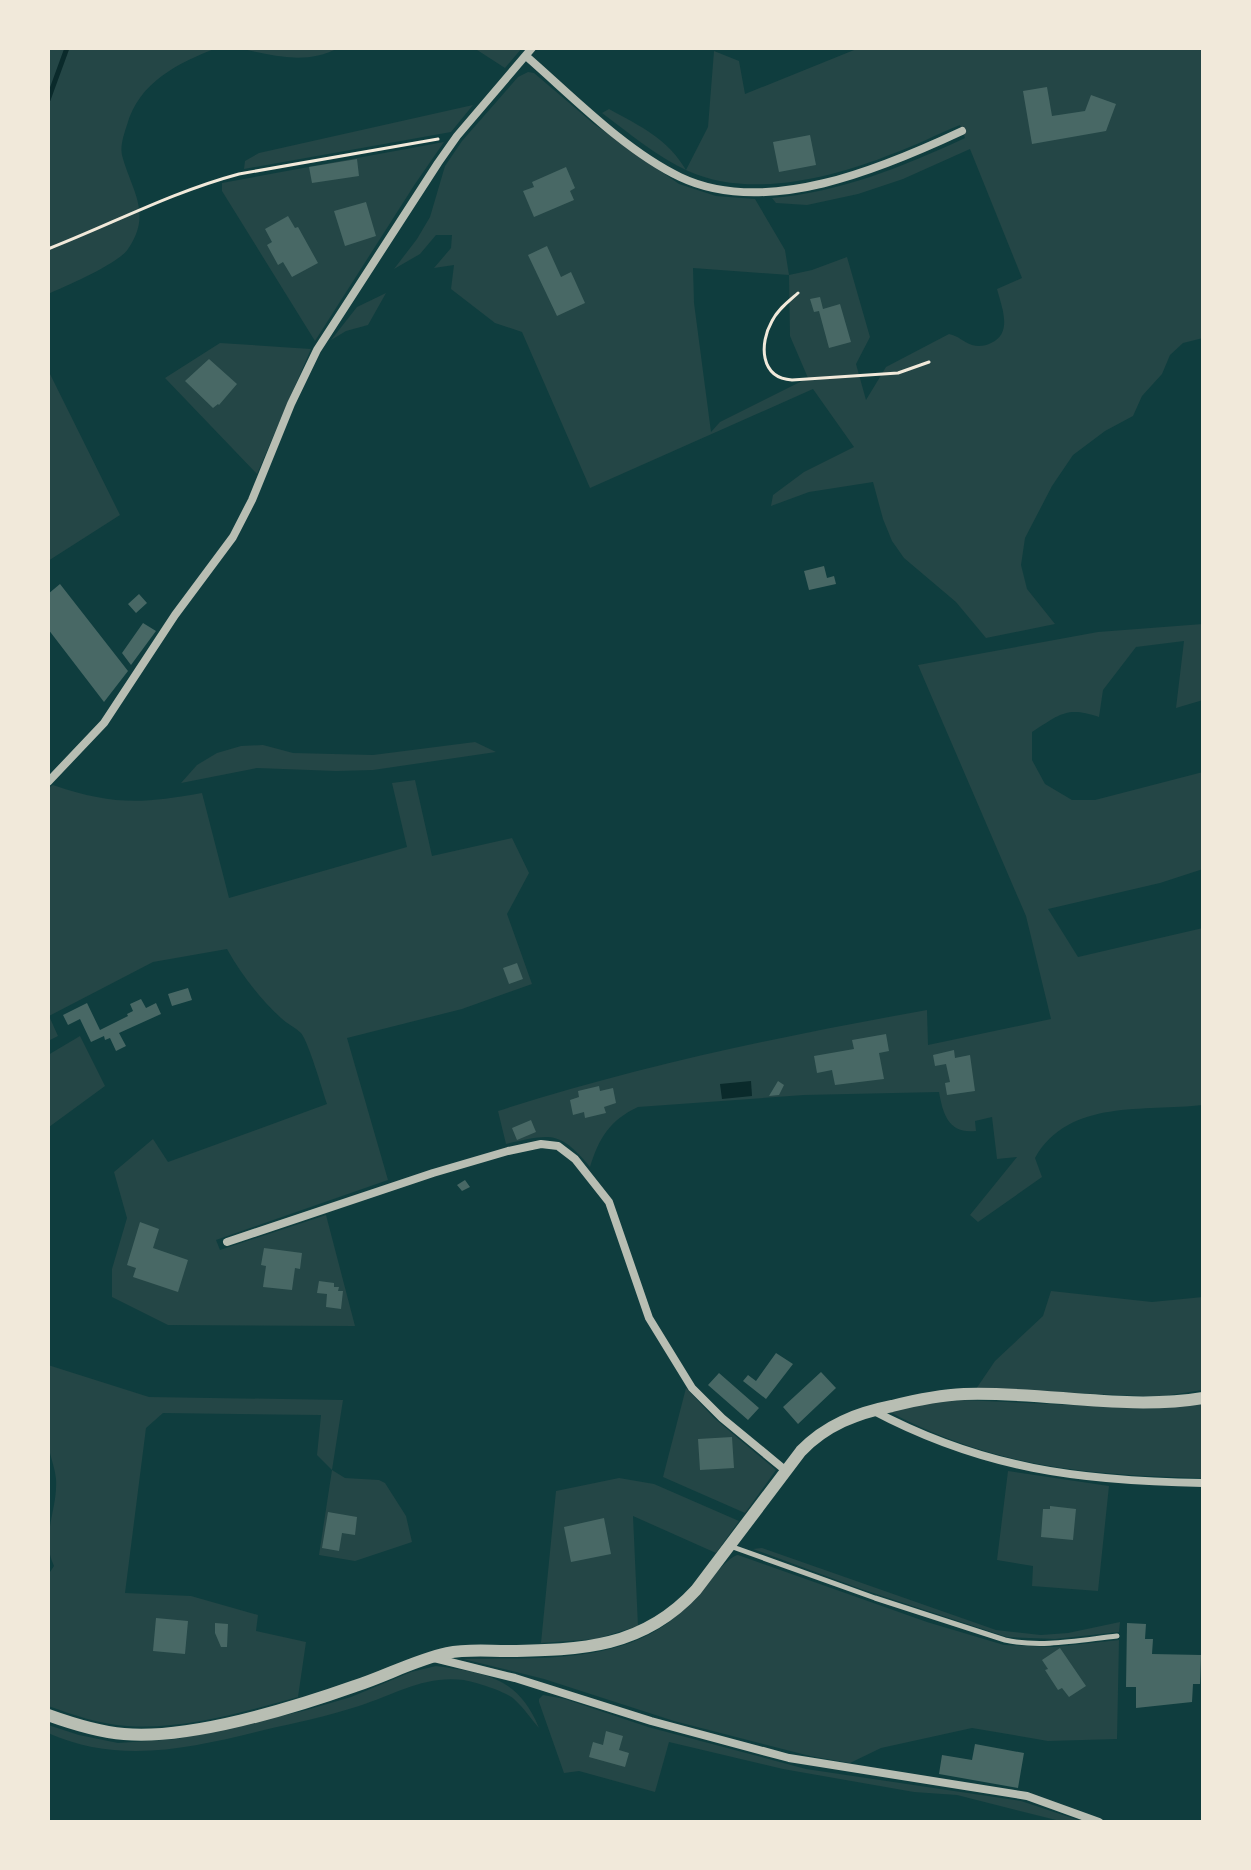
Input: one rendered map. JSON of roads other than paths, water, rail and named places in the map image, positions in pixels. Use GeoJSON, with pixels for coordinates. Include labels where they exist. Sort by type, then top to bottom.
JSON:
{"type":"FeatureCollection","features":[{"type":"Feature","properties":{"kind":"street"},"geometry":{"type":"LineString","coordinates":[[48,782],[113,710],[175,615],[233,537],[317,350],[457,136],[532,48]]}},
{"type":"Feature","properties":{"kind":"street"},"geometry":{"type":"LineString","coordinates":[[526,56],[636,148],[681,177],[710,187],[759,191],[826,182],[892,162],[962,131]]}},
{"type":"Feature","properties":{"kind":"street"},"geometry":{"type":"LineString","coordinates":[[227,1242],[493,1155],[536,1144],[558,1146],[575,1159],[609,1202],[649,1318],[685,1378],[714,1411],[785,1470]]}},
{"type":"Feature","properties":{"kind":"street"},"geometry":{"type":"LineString","coordinates":[[48,1715],[94,1730],[159,1734],[283,1709],[432,1657],[466,1651],[584,1648],[642,1632],[662,1621],[688,1599],[785,1470],[818,1435],[847,1418],[872,1410],[962,1394],[1161,1403],[1203,1398]]}},
{"type":"Feature","properties":{"kind":"street"},"geometry":{"type":"LineString","coordinates":[[872,1410],[937,1442],[1019,1467],[1104,1479],[1203,1483]]}},
{"type":"Feature","properties":{"kind":"street"},"geometry":{"type":"LineString","coordinates":[[432,1657],[789,1758],[1016,1794],[1099,1822]]}},
{"type":"Feature","properties":{"kind":"lane"},"geometry":{"type":"LineString","coordinates":[[729,1545],[875,1598],[1005,1640],[1036,1643],[1117,1636]]}},
{"type":"Feature","properties":{"kind":"waterway"},"geometry":{"type":"LineString","coordinates":[[48,100],[67,48]]}}]}
